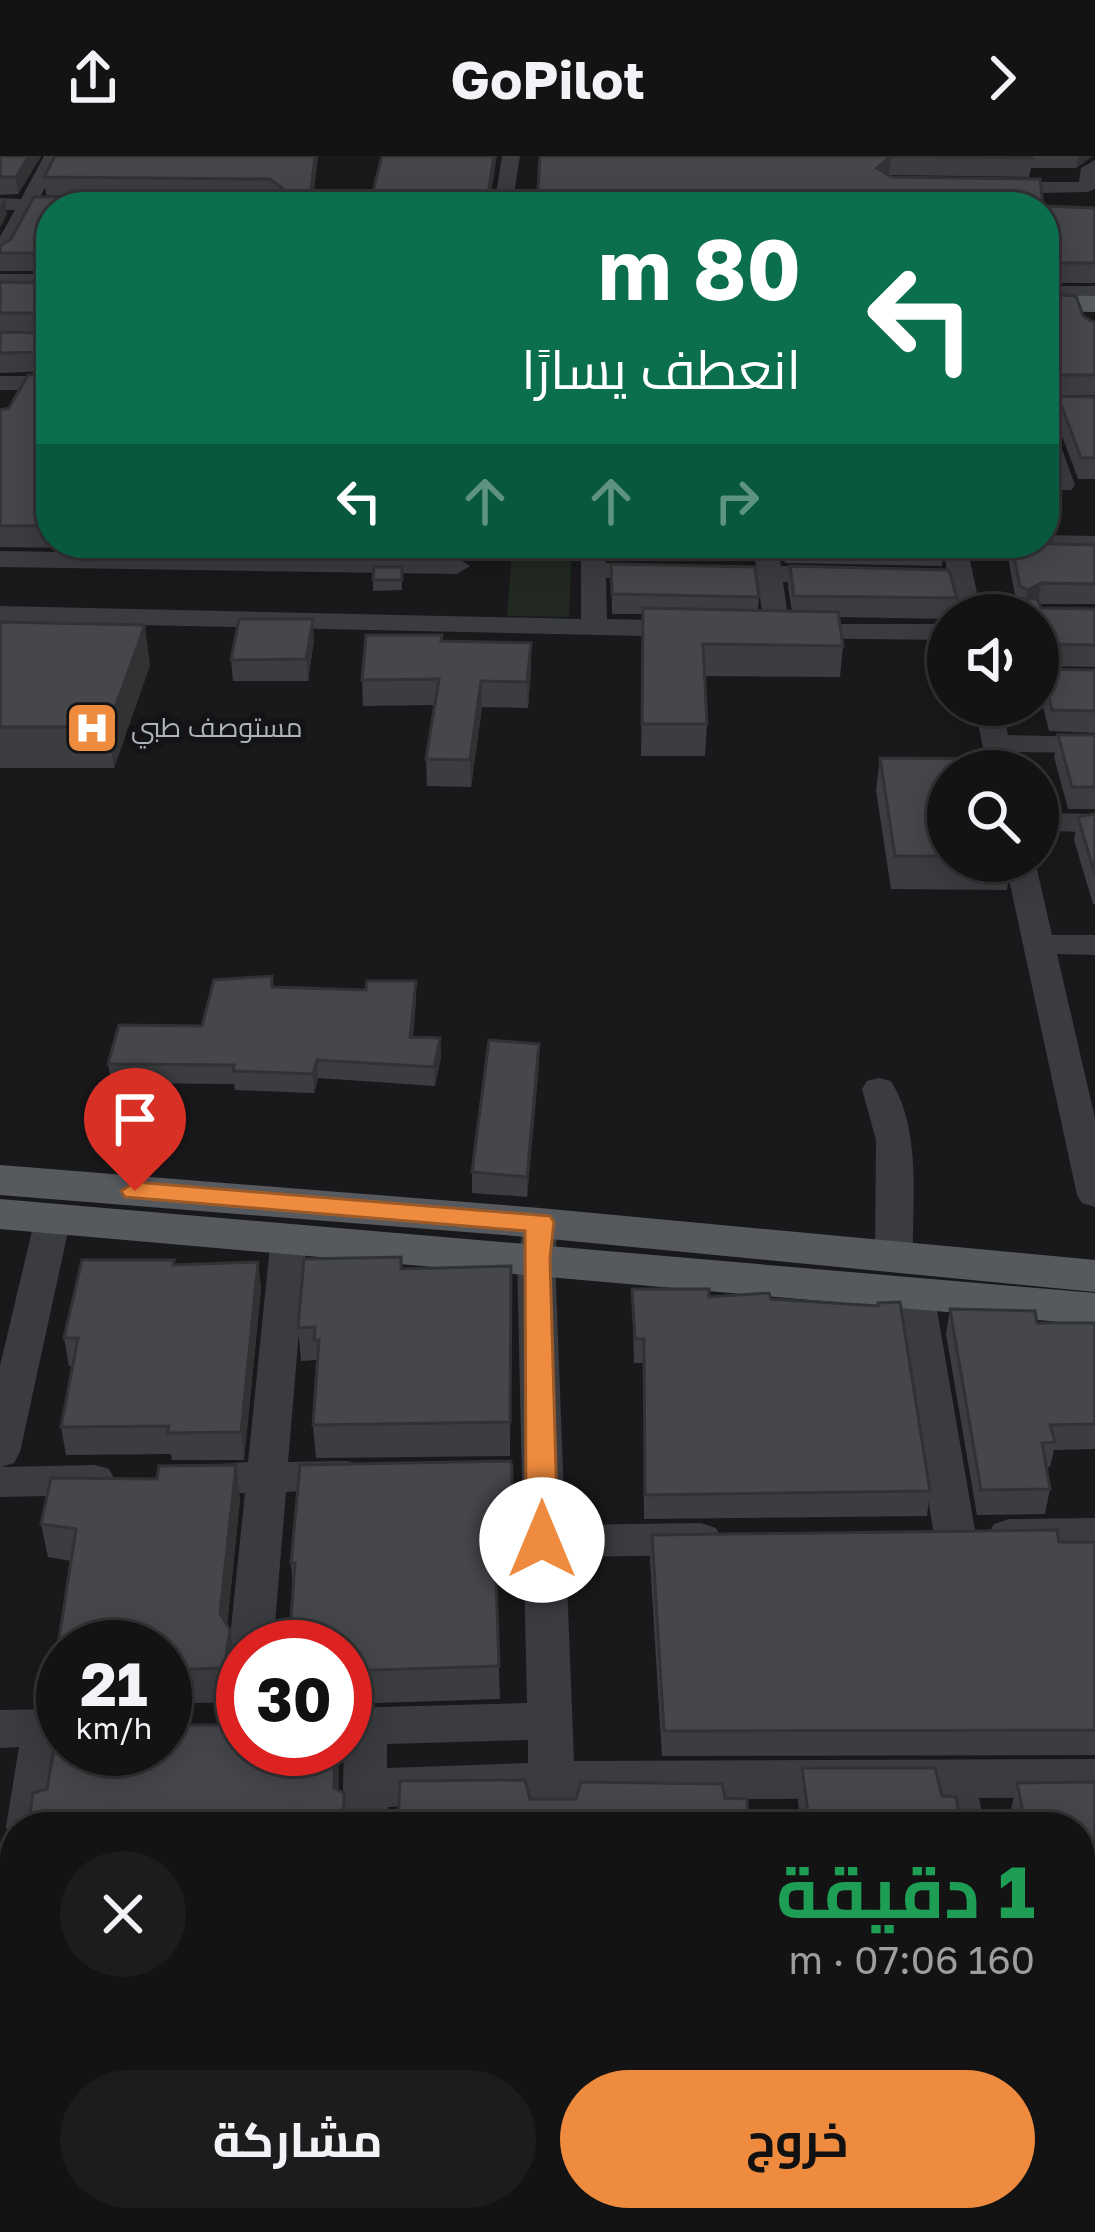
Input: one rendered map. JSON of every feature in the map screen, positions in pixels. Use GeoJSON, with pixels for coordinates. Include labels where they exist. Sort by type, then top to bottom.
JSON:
{"type":"FeatureCollection","features":[{"type":"Feature","properties":{"kind":"main road"},"geometry":{"type":"LineString","coordinates":[[0,289],[36,290]]}},
{"type":"Feature","properties":{"kind":"main road"},"geometry":{"type":"LineString","coordinates":[[0,300],[36,300]]}},
{"type":"Feature","properties":{"kind":"main road"},"geometry":{"type":"LineString","coordinates":[[1059,305],[1093,309]]}},
{"type":"Feature","properties":{"kind":"main road"},"geometry":{"type":"LineString","coordinates":[[1059,312],[1093,309]]}},
{"type":"Feature","properties":{"kind":"main road"},"geometry":{"type":"LineString","coordinates":[[0,1180],[904,1275],[1095,1309]]}},
{"type":"Feature","properties":{"kind":"main road"},"geometry":{"type":"LineString","coordinates":[[0,1214],[289,1236],[538,1240]]}},
{"type":"Feature","properties":{"kind":"main road"},"geometry":{"type":"LineString","coordinates":[[904,1275],[1095,1276]]}},
{"type":"Feature","properties":{"kind":"street"},"geometry":{"type":"LineString","coordinates":[[0,255],[53,156]]}},
{"type":"Feature","properties":{"kind":"street"},"geometry":{"type":"LineString","coordinates":[[505,192],[511,156]]}},
{"type":"Feature","properties":{"kind":"street"},"geometry":{"type":"LineString","coordinates":[[977,187],[1081,188],[1090,185],[1090,168],[1095,164]]}},
{"type":"Feature","properties":{"kind":"street"},"geometry":{"type":"LineString","coordinates":[[0,204],[36,205]]}},
{"type":"Feature","properties":{"kind":"street"},"geometry":{"type":"LineString","coordinates":[[0,280],[36,280]]}},
{"type":"Feature","properties":{"kind":"street"},"geometry":{"type":"LineString","coordinates":[[1059,297],[1093,309]]}},
{"type":"Feature","properties":{"kind":"street"},"geometry":{"type":"LineString","coordinates":[[1059,485],[1095,485]]}},
{"type":"Feature","properties":{"kind":"street"},"geometry":{"type":"LineString","coordinates":[[1059,542],[1095,543]]}},
{"type":"Feature","properties":{"kind":"street"},"geometry":{"type":"LineString","coordinates":[[0,614],[47,579],[140,558]]}},
{"type":"Feature","properties":{"kind":"street"},"geometry":{"type":"LineString","coordinates":[[356,558],[595,627],[709,629]]}},
{"type":"Feature","properties":{"kind":"street"},"geometry":{"type":"LineString","coordinates":[[592,558],[595,627]]}},
{"type":"Feature","properties":{"kind":"street"},"geometry":{"type":"LineString","coordinates":[[612,558],[769,574],[961,579]]}},
{"type":"Feature","properties":{"kind":"street"},"geometry":{"type":"LineString","coordinates":[[767,558],[766,630],[927,632]]}},
{"type":"Feature","properties":{"kind":"street"},"geometry":{"type":"LineString","coordinates":[[957,558],[964,594]]}},
{"type":"Feature","properties":{"kind":"street"},"geometry":{"type":"LineString","coordinates":[[0,559],[47,579],[454,585]]}},
{"type":"Feature","properties":{"kind":"street"},"geometry":{"type":"LineString","coordinates":[[1059,750],[1095,746]]}},
{"type":"Feature","properties":{"kind":"street"},"geometry":{"type":"LineString","coordinates":[[1059,823],[1095,824]]}},
{"type":"Feature","properties":{"kind":"street"},"geometry":{"type":"LineString","coordinates":[[1025,882],[1084,1108],[1095,1195]]}},
{"type":"Feature","properties":{"kind":"street"},"geometry":{"type":"LineString","coordinates":[[1038,944],[1095,945]]}},
{"type":"Feature","properties":{"kind":"street"},"geometry":{"type":"LineString","coordinates":[[879,1089],[894,1140],[904,1275],[955,1536]]}},
{"type":"Feature","properties":{"kind":"street"},"geometry":{"type":"LineString","coordinates":[[0,1452],[52,1218]]}},
{"type":"Feature","properties":{"kind":"street"},"geometry":{"type":"LineString","coordinates":[[254,1620],[289,1236]]}},
{"type":"Feature","properties":{"kind":"street"},"geometry":{"type":"LineString","coordinates":[[538,1240],[542,1540],[553,1805]]}},
{"type":"Feature","properties":{"kind":"street"},"geometry":{"type":"LineString","coordinates":[[496,1475],[542,1475]]}},
{"type":"Feature","properties":{"kind":"street"},"geometry":{"type":"LineString","coordinates":[[0,1482],[382,1476]]}},
{"type":"Feature","properties":{"kind":"street"},"geometry":{"type":"LineString","coordinates":[[909,1536],[1095,1534]]}},
{"type":"Feature","properties":{"kind":"street"},"geometry":{"type":"LineString","coordinates":[[542,1540],[749,1538]]}},
{"type":"Feature","properties":{"kind":"street"},"geometry":{"type":"LineString","coordinates":[[372,1726],[548,1720]]}},
{"type":"Feature","properties":{"kind":"street"},"geometry":{"type":"LineString","coordinates":[[29,1812],[36,1728]]}},
{"type":"Feature","properties":{"kind":"street"},"geometry":{"type":"LineString","coordinates":[[362,1776],[366,1808],[553,1805],[742,1778],[1095,1778]]}},
{"type":"Feature","properties":{"kind":"street"},"geometry":{"type":"LineString","coordinates":[[952,1776],[959,1812]]}},
{"type":"Feature","properties":{"kind":"street"},"geometry":{"type":"LineString","coordinates":[[742,1778],[746,1812]]}},
{"type":"Feature","properties":{"kind":"shaded area"},"geometry":{"type":"Polygon","coordinates":[[[512,558],[571,558],[569,617],[507,616],[512,558]]]}},
{"type":"Feature","properties":{"kind":"building"},"geometry":{"type":"Polygon","coordinates":[[[0,156],[29,156],[16,177],[0,177],[0,156]]]}},
{"type":"Feature","properties":{"kind":"building"},"geometry":{"type":"Polygon","coordinates":[[[55,156],[315,156],[311,192],[281,192],[283,189],[270,179],[44,177],[55,156]]]}},
{"type":"Feature","properties":{"kind":"building"},"geometry":{"type":"Polygon","coordinates":[[[382,156],[494,156],[488,192],[373,192],[382,156]]]}},
{"type":"Feature","properties":{"kind":"building"},"geometry":{"type":"Polygon","coordinates":[[[540,156],[891,156],[877,168],[891,177],[1040,179],[1041,192],[538,192],[540,156]]]}},
{"type":"Feature","properties":{"kind":"building"},"geometry":{"type":"Polygon","coordinates":[[[891,156],[1031,156],[1032,158],[891,156]]]}},
{"type":"Feature","properties":{"kind":"building"},"geometry":{"type":"Polygon","coordinates":[[[34,197],[36,253],[0,253],[0,246],[11,239],[34,197]]]}},
{"type":"Feature","properties":{"kind":"building"},"geometry":{"type":"Polygon","coordinates":[[[1059,207],[1095,208],[1095,263],[1059,263],[1059,207]]]}},
{"type":"Feature","properties":{"kind":"building"},"geometry":{"type":"Polygon","coordinates":[[[0,282],[36,283],[36,313],[0,313],[0,282]]]}},
{"type":"Feature","properties":{"kind":"building"},"geometry":{"type":"Polygon","coordinates":[[[1059,295],[1076,296],[1083,316],[1095,323],[1095,375],[1059,375],[1059,295]]]}},
{"type":"Feature","properties":{"kind":"building"},"geometry":{"type":"Polygon","coordinates":[[[0,332],[36,333],[36,352],[0,353],[0,332]]]}},
{"type":"Feature","properties":{"kind":"building"},"geometry":{"type":"Polygon","coordinates":[[[28,375],[36,375],[36,526],[0,526],[0,410],[9,408],[28,375]]]}},
{"type":"Feature","properties":{"kind":"building"},"geometry":{"type":"Polygon","coordinates":[[[1059,396],[1095,397],[1095,458],[1081,458],[1059,396]]]}},
{"type":"Feature","properties":{"kind":"building"},"geometry":{"type":"Polygon","coordinates":[[[1059,544],[1095,545],[1095,584],[1041,583],[1028,590],[1020,586],[1014,558],[1059,558],[1059,544]]]}},
{"type":"Feature","properties":{"kind":"building"},"geometry":{"type":"Polygon","coordinates":[[[611,564],[755,567],[759,597],[612,594],[611,564]]]}},
{"type":"Feature","properties":{"kind":"building"},"geometry":{"type":"Polygon","coordinates":[[[790,566],[949,570],[956,594],[927,594],[927,598],[794,596],[790,566]]]}},
{"type":"Feature","properties":{"kind":"building"},"geometry":{"type":"Polygon","coordinates":[[[374,567],[402,567],[402,580],[373,580],[374,567]]]}},
{"type":"Feature","properties":{"kind":"building"},"geometry":{"type":"Polygon","coordinates":[[[643,608],[838,612],[843,646],[703,644],[707,724],[642,724],[643,608]]]}},
{"type":"Feature","properties":{"kind":"building"},"geometry":{"type":"Polygon","coordinates":[[[1059,608],[1095,609],[1095,645],[1059,644],[1059,608]]]}},
{"type":"Feature","properties":{"kind":"building"},"geometry":{"type":"Polygon","coordinates":[[[239,619],[313,619],[306,659],[231,660],[239,619]]]}},
{"type":"Feature","properties":{"kind":"building"},"geometry":{"type":"Polygon","coordinates":[[[0,622],[145,625],[108,727],[0,727],[0,622]]]}},
{"type":"Feature","properties":{"kind":"building"},"geometry":{"type":"Polygon","coordinates":[[[366,635],[442,635],[441,641],[531,643],[527,682],[481,681],[470,760],[426,759],[439,679],[362,680],[366,635]]]}},
{"type":"Feature","properties":{"kind":"building"},"geometry":{"type":"Polygon","coordinates":[[[1059,669],[1095,670],[1095,711],[1059,710],[1059,669]]]}},
{"type":"Feature","properties":{"kind":"building"},"geometry":{"type":"Polygon","coordinates":[[[1058,735],[1095,735],[1095,787],[1072,787],[1058,735]]]}},
{"type":"Feature","properties":{"kind":"building"},"geometry":{"type":"Polygon","coordinates":[[[880,758],[927,758],[927,856],[895,856],[880,758]]]}},
{"type":"Feature","properties":{"kind":"building"},"geometry":{"type":"Polygon","coordinates":[[[1095,814],[1095,875],[1078,817],[1095,814]]]}},
{"type":"Feature","properties":{"kind":"building"},"geometry":{"type":"Polygon","coordinates":[[[272,976],[272,987],[366,990],[367,981],[416,981],[410,1037],[440,1038],[434,1067],[317,1060],[313,1074],[233,1071],[234,1065],[108,1064],[119,1025],[202,1026],[214,980],[272,976]]]}},
{"type":"Feature","properties":{"kind":"building"},"geometry":{"type":"Polygon","coordinates":[[[489,1040],[539,1044],[527,1177],[472,1172],[489,1040]]]}},
{"type":"Feature","properties":{"kind":"building"},"geometry":{"type":"Polygon","coordinates":[[[401,1257],[401,1269],[511,1266],[510,1422],[313,1425],[319,1340],[314,1340],[315,1327],[298,1328],[304,1259],[401,1257]]]}},
{"type":"Feature","properties":{"kind":"building"},"geometry":{"type":"Polygon","coordinates":[[[82,1260],[174,1260],[173,1265],[258,1262],[241,1432],[167,1433],[169,1426],[61,1427],[78,1338],[64,1338],[82,1260]]]}},
{"type":"Feature","properties":{"kind":"building"},"geometry":{"type":"Polygon","coordinates":[[[632,1289],[709,1289],[709,1297],[769,1293],[771,1299],[878,1306],[900,1302],[930,1491],[645,1495],[644,1339],[635,1339],[632,1289]]]}},
{"type":"Feature","properties":{"kind":"building"},"geometry":{"type":"Polygon","coordinates":[[[950,1309],[1035,1311],[1037,1323],[1095,1323],[1095,1424],[1050,1425],[1055,1442],[1042,1443],[1050,1489],[981,1490],[950,1309]]]}},
{"type":"Feature","properties":{"kind":"building"},"geometry":{"type":"Polygon","coordinates":[[[510,1461],[512,1552],[495,1552],[499,1666],[372,1670],[372,1620],[291,1620],[300,1465],[510,1461]]]}},
{"type":"Feature","properties":{"kind":"building"},"geometry":{"type":"Polygon","coordinates":[[[236,1465],[220,1613],[224,1620],[216,1620],[216,1668],[192,1669],[192,1620],[62,1620],[76,1529],[41,1524],[51,1478],[157,1479],[159,1466],[236,1465]]]}},
{"type":"Feature","properties":{"kind":"building"},"geometry":{"type":"Polygon","coordinates":[[[1057,1530],[1059,1542],[1095,1542],[1095,1730],[664,1731],[652,1535],[1057,1530]]]}},
{"type":"Feature","properties":{"kind":"building"},"geometry":{"type":"Polygon","coordinates":[[[192,1725],[216,1725],[216,1776],[334,1776],[334,1788],[344,1793],[343,1812],[30,1812],[33,1793],[47,1789],[49,1776],[192,1776],[192,1725]]]}},
{"type":"Feature","properties":{"kind":"building"},"geometry":{"type":"Polygon","coordinates":[[[802,1768],[935,1768],[942,1796],[956,1797],[958,1812],[808,1812],[802,1768]]]}},
{"type":"Feature","properties":{"kind":"building"},"geometry":{"type":"Polygon","coordinates":[[[525,1780],[530,1799],[576,1799],[581,1782],[722,1784],[725,1798],[747,1799],[748,1812],[399,1812],[400,1781],[525,1780]]]}},
{"type":"Feature","properties":{"kind":"building"},"geometry":{"type":"Polygon","coordinates":[[[1095,1782],[1095,1812],[1023,1812],[1017,1783],[1095,1782]]]}},
{"type":"Feature","properties":{"kind":"place","name":"مستوصف طبي"},"geometry":{"type":"Point","coordinates":[92,728]}},
{"type":"Feature","properties":{"kind":"route"},"geometry":{"type":"LineString","coordinates":[[135,1191],[540,1222],[536,1258],[542,1540]]}}]}
